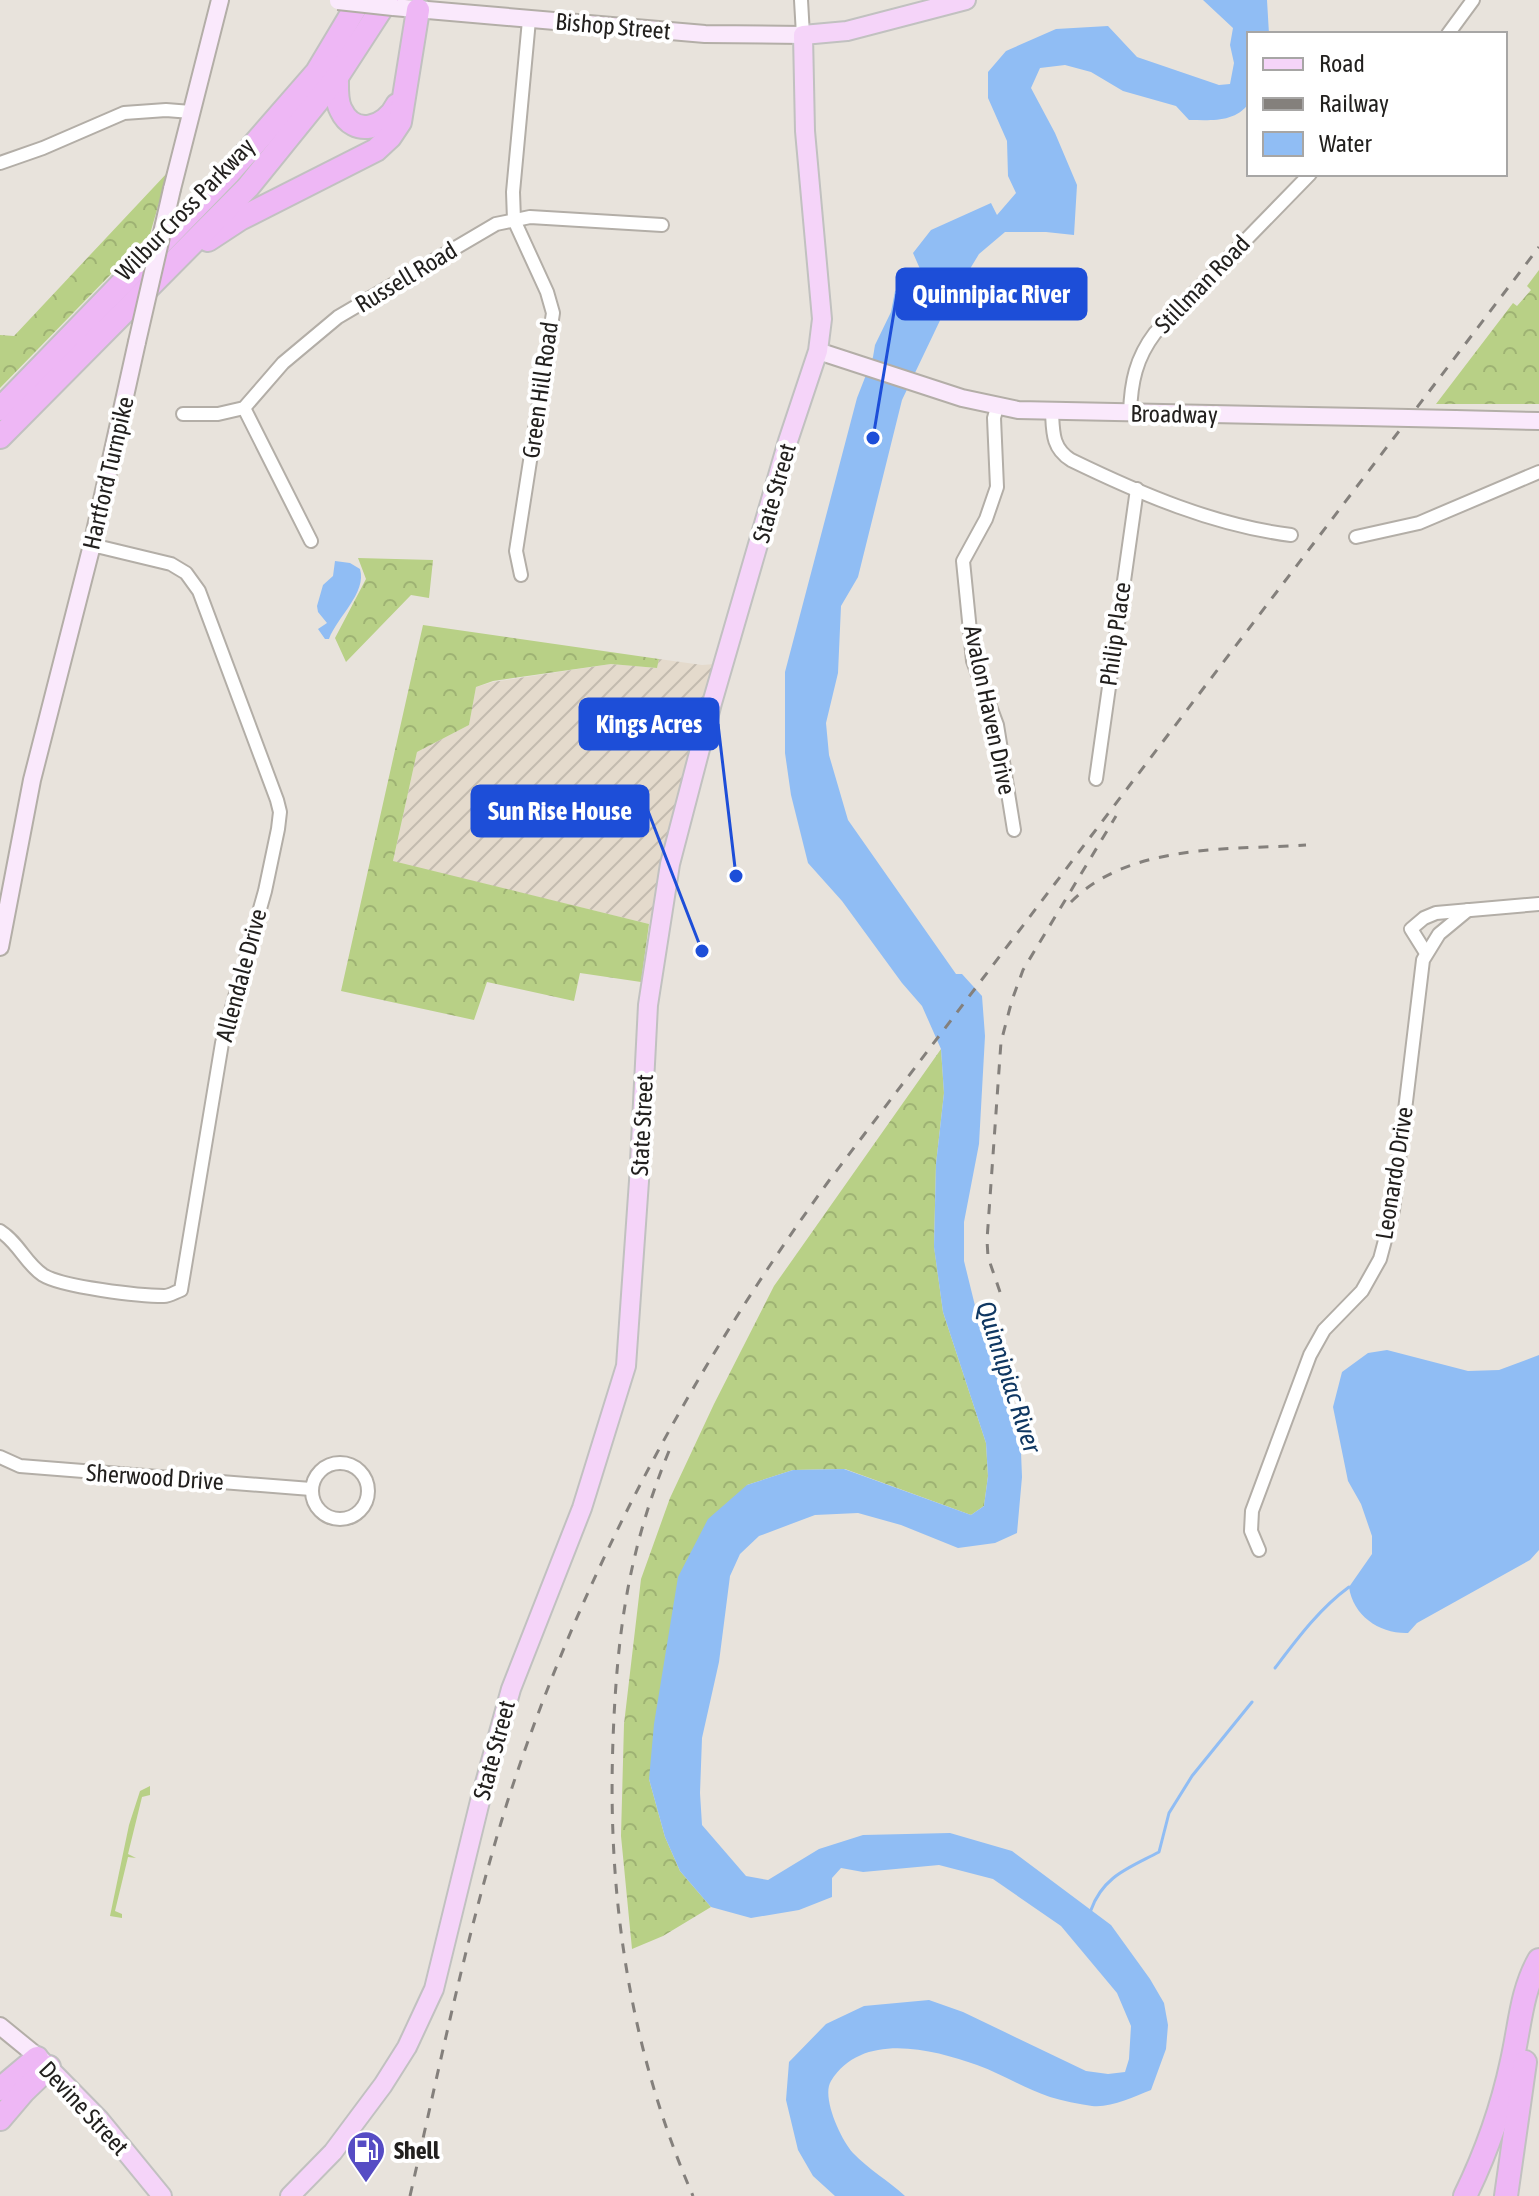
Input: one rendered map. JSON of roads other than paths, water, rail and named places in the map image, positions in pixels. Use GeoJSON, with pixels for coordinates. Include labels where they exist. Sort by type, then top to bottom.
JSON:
{"type":"FeatureCollection","features":[{"type":"Feature","properties":{"kind":"highway","name":"Wilbur Cross Parkway"},"geometry":{"type":"LineString","coordinates":[[0,409],[229,173],[317,72],[360,0]]}},
{"type":"Feature","properties":{"kind":"highway","name":"Wilbur Cross Parkway"},"geometry":{"type":"LineString","coordinates":[[0,437],[248,187],[337,77],[403,6]]}},
{"type":"Feature","properties":{"kind":"highway"},"geometry":{"type":"LineString","coordinates":[[164,270],[240,219],[376,150],[390,137],[400,122],[408,82],[403,6]]}},
{"type":"Feature","properties":{"kind":"highway"},"geometry":{"type":"LineString","coordinates":[[337,77],[339,108],[347,120],[366,128],[379,125],[392,116],[408,82]]}},
{"type":"Feature","properties":{"kind":"highway"},"geometry":{"type":"LineString","coordinates":[[1465,2196],[1498,2112],[1513,2058],[1524,1992],[1539,1959]]}},
{"type":"Feature","properties":{"kind":"highway"},"geometry":{"type":"LineString","coordinates":[[1506,2196],[1539,1959]]}},
{"type":"Feature","properties":{"kind":"highway"},"geometry":{"type":"LineString","coordinates":[[0,2089],[44,2062]]}},
{"type":"Feature","properties":{"kind":"highway"},"geometry":{"type":"LineString","coordinates":[[0,2119],[44,2062]]}},
{"type":"Feature","properties":{"kind":"main road","name":"Hartford Turnpike"},"geometry":{"type":"LineString","coordinates":[[0,947],[32,780],[92,545],[172,189],[220,0]]}},
{"type":"Feature","properties":{"kind":"main road","name":"Bishop Street"},"geometry":{"type":"LineString","coordinates":[[327,0],[705,34],[803,35]]}},
{"type":"Feature","properties":{"kind":"main road"},"geometry":{"type":"LineString","coordinates":[[803,35],[847,31],[966,0]]}},
{"type":"Feature","properties":{"kind":"main road","name":"State Street"},"geometry":{"type":"LineString","coordinates":[[290,2196],[333,2152],[383,2085],[407,2047],[434,1989],[511,1689],[582,1508],[626,1366],[648,1005],[670,864],[712,703],[788,441],[818,351],[821,306],[805,131],[803,35]]}},
{"type":"Feature","properties":{"kind":"main road","name":"Broadway"},"geometry":{"type":"LineString","coordinates":[[818,351],[997,407],[1052,412],[1539,421]]}},
{"type":"Feature","properties":{"kind":"main road","name":"Devine Street"},"geometry":{"type":"LineString","coordinates":[[0,2026],[44,2062],[99,2119],[162,2196]]}},
{"type":"Feature","properties":{"kind":"street","name":"State Street"},"geometry":{"type":"LineString","coordinates":[[801,0],[803,35]]}},
{"type":"Feature","properties":{"kind":"street"},"geometry":{"type":"LineString","coordinates":[[1449,32],[1473,0]]}},
{"type":"Feature","properties":{"kind":"street","name":"Green Hill Road"},"geometry":{"type":"LineString","coordinates":[[521,575],[516,551],[553,313],[547,292],[514,220],[513,192],[529,20]]}},
{"type":"Feature","properties":{"kind":"street"},"geometry":{"type":"LineString","coordinates":[[0,163],[124,113],[191,112]]}},
{"type":"Feature","properties":{"kind":"street","name":"Stillman Road"},"geometry":{"type":"LineString","coordinates":[[1130,413],[1134,371],[1155,333],[1308,176]]}},
{"type":"Feature","properties":{"kind":"street","name":"Russell Road"},"geometry":{"type":"LineString","coordinates":[[244,408],[283,363],[338,317],[496,224],[530,217],[662,225]]}},
{"type":"Feature","properties":{"kind":"street","name":"Avalon Haven Drive"},"geometry":{"type":"LineString","coordinates":[[997,407],[994,418],[997,487],[986,519],[963,561],[973,661],[997,725],[1014,830]]}},
{"type":"Feature","properties":{"kind":"street"},"geometry":{"type":"LineString","coordinates":[[183,414],[218,414],[244,408],[311,541]]}},
{"type":"Feature","properties":{"kind":"street"},"geometry":{"type":"LineString","coordinates":[[1052,412],[1053,435],[1060,452],[1080,464],[1218,521],[1291,535]]}},
{"type":"Feature","properties":{"kind":"street"},"geometry":{"type":"LineString","coordinates":[[1356,537],[1419,523],[1539,472]]}},
{"type":"Feature","properties":{"kind":"street","name":"Philip Place"},"geometry":{"type":"LineString","coordinates":[[1096,779],[1137,489]]}},
{"type":"Feature","properties":{"kind":"street","name":"Allendale Drive"},"geometry":{"type":"LineString","coordinates":[[0,1231],[14,1240],[31,1266],[46,1277],[90,1287],[167,1296],[181,1290],[222,1043],[265,891],[278,829],[280,812],[277,800],[199,591],[186,573],[171,564],[92,545]]}},
{"type":"Feature","properties":{"kind":"street"},"geometry":{"type":"LineString","coordinates":[[1426,953],[1411,929],[1430,914],[1539,904]]}},
{"type":"Feature","properties":{"kind":"street","name":"Leonardo Drive"},"geometry":{"type":"LineString","coordinates":[[1259,1550],[1251,1531],[1252,1511],[1310,1355],[1324,1330],[1362,1291],[1380,1259],[1393,1210],[1420,972],[1426,953],[1439,934],[1468,910]]}},
{"type":"Feature","properties":{"kind":"street","name":"Sherwood Drive"},"geometry":{"type":"LineString","coordinates":[[0,1457],[20,1466],[311,1489]]}},
{"type":"Feature","properties":{"kind":"street"},"geometry":{"type":"LineString","coordinates":[[343,1463],[351,1465],[365,1477],[369,1494],[360,1512],[342,1520],[323,1515],[312,1499],[311,1489],[325,1467],[343,1463]]}},
{"type":"Feature","properties":{"kind":"water"},"geometry":{"type":"Polygon","coordinates":[[[1203,0],[1267,0],[1269,32],[1247,32],[1247,105],[1230,117],[1189,120],[1176,106],[1123,91],[1091,72],[1065,65],[1040,68],[1031,88],[1055,133],[1077,185],[1074,235],[1005,232],[979,254],[945,310],[902,400],[858,577],[841,606],[838,673],[826,723],[829,755],[848,820],[956,974],[962,974],[982,996],[985,1036],[979,1144],[964,1222],[964,1261],[981,1330],[1014,1413],[1022,1477],[1017,1533],[995,1543],[958,1548],[901,1525],[858,1513],[815,1515],[759,1536],[740,1554],[730,1576],[719,1662],[702,1738],[700,1793],[702,1825],[746,1876],[768,1880],[819,1849],[863,1835],[950,1833],[1012,1851],[1111,1925],[1164,2003],[1168,2025],[1166,2049],[1151,2090],[1099,2106],[1050,2097],[986,2069],[940,2054],[899,2048],[861,2055],[844,2065],[831,2081],[830,2107],[843,2139],[853,2153],[905,2196],[835,2196],[813,2176],[798,2150],[786,2100],[789,2062],[826,2024],[864,2006],[929,2000],[963,2012],[1086,2071],[1108,2074],[1125,2072],[1131,2026],[1117,1993],[1061,1926],[993,1879],[939,1865],[863,1872],[841,1868],[832,1878],[832,1897],[799,1910],[751,1918],[711,1907],[680,1871],[665,1837],[649,1779],[654,1724],[678,1577],[708,1519],[747,1485],[793,1470],[844,1469],[971,1515],[984,1506],[988,1476],[986,1443],[943,1312],[934,1247],[936,1164],[944,1093],[941,1049],[922,1006],[842,901],[808,863],[791,795],[785,753],[785,672],[857,398],[875,345],[891,312],[895,291],[924,278],[913,253],[931,230],[991,203],[997,215],[1016,193],[1008,176],[1007,141],[988,98],[988,72],[1006,51],[1056,29],[1108,26],[1137,57],[1219,85],[1230,84],[1234,63],[1230,45],[1233,28],[1203,0]]]}},
{"type":"Feature","properties":{"kind":"water"},"geometry":{"type":"Polygon","coordinates":[[[335,561],[350,563],[360,569],[361,578],[355,596],[329,639],[325,639],[318,629],[327,623],[317,606],[323,585],[333,576],[335,561]]]}},
{"type":"Feature","properties":{"kind":"water"},"geometry":{"type":"Polygon","coordinates":[[[1387,1350],[1468,1371],[1499,1370],[1539,1355],[1539,1550],[1530,1560],[1417,1623],[1408,1633],[1378,1627],[1362,1615],[1352,1597],[1349,1587],[1372,1554],[1372,1536],[1361,1504],[1348,1481],[1333,1407],[1342,1372],[1368,1353],[1387,1350]]]}},
{"type":"Feature","properties":{"kind":"waterway"},"geometry":{"type":"LineString","coordinates":[[1275,1668],[1318,1615],[1349,1587]]}},
{"type":"Feature","properties":{"kind":"waterway"},"geometry":{"type":"LineString","coordinates":[[1091,1910],[1110,1881],[1127,1868],[1159,1852],[1169,1813],[1192,1776],[1252,1702]]}},
{"type":"Feature","properties":{"kind":"railway"},"geometry":{"type":"LineString","coordinates":[[410,2196],[479,1900],[507,1803],[568,1638],[604,1558],[685,1403],[730,1328],[828,1182],[1539,247]]}},
{"type":"Feature","properties":{"kind":"railway"},"geometry":{"type":"LineString","coordinates":[[1000,1292],[988,1257],[987,1240],[1001,1042],[1023,970],[1116,816]]}},
{"type":"Feature","properties":{"kind":"railway"},"geometry":{"type":"LineString","coordinates":[[1071,902],[1095,883],[1151,859],[1214,850],[1306,845]]}},
{"type":"Feature","properties":{"kind":"railway"},"geometry":{"type":"LineString","coordinates":[[669,1451],[644,1523],[627,1593],[615,1701],[612,1799],[619,1915],[638,2030],[671,2141],[693,2196]]}},
{"type":"Feature","properties":{"kind":"place","name":"Quinnipiac River"},"geometry":{"type":"Point","coordinates":[873,438]}},
{"type":"Feature","properties":{"kind":"place","name":"Kings Acres"},"geometry":{"type":"Point","coordinates":[736,876]}},
{"type":"Feature","properties":{"kind":"place","name":"Sun Rise House"},"geometry":{"type":"Point","coordinates":[702,951]}},
{"type":"Feature","properties":{"kind":"place","name":"Shell"},"geometry":{"type":"Point","coordinates":[366,2184]}}]}
